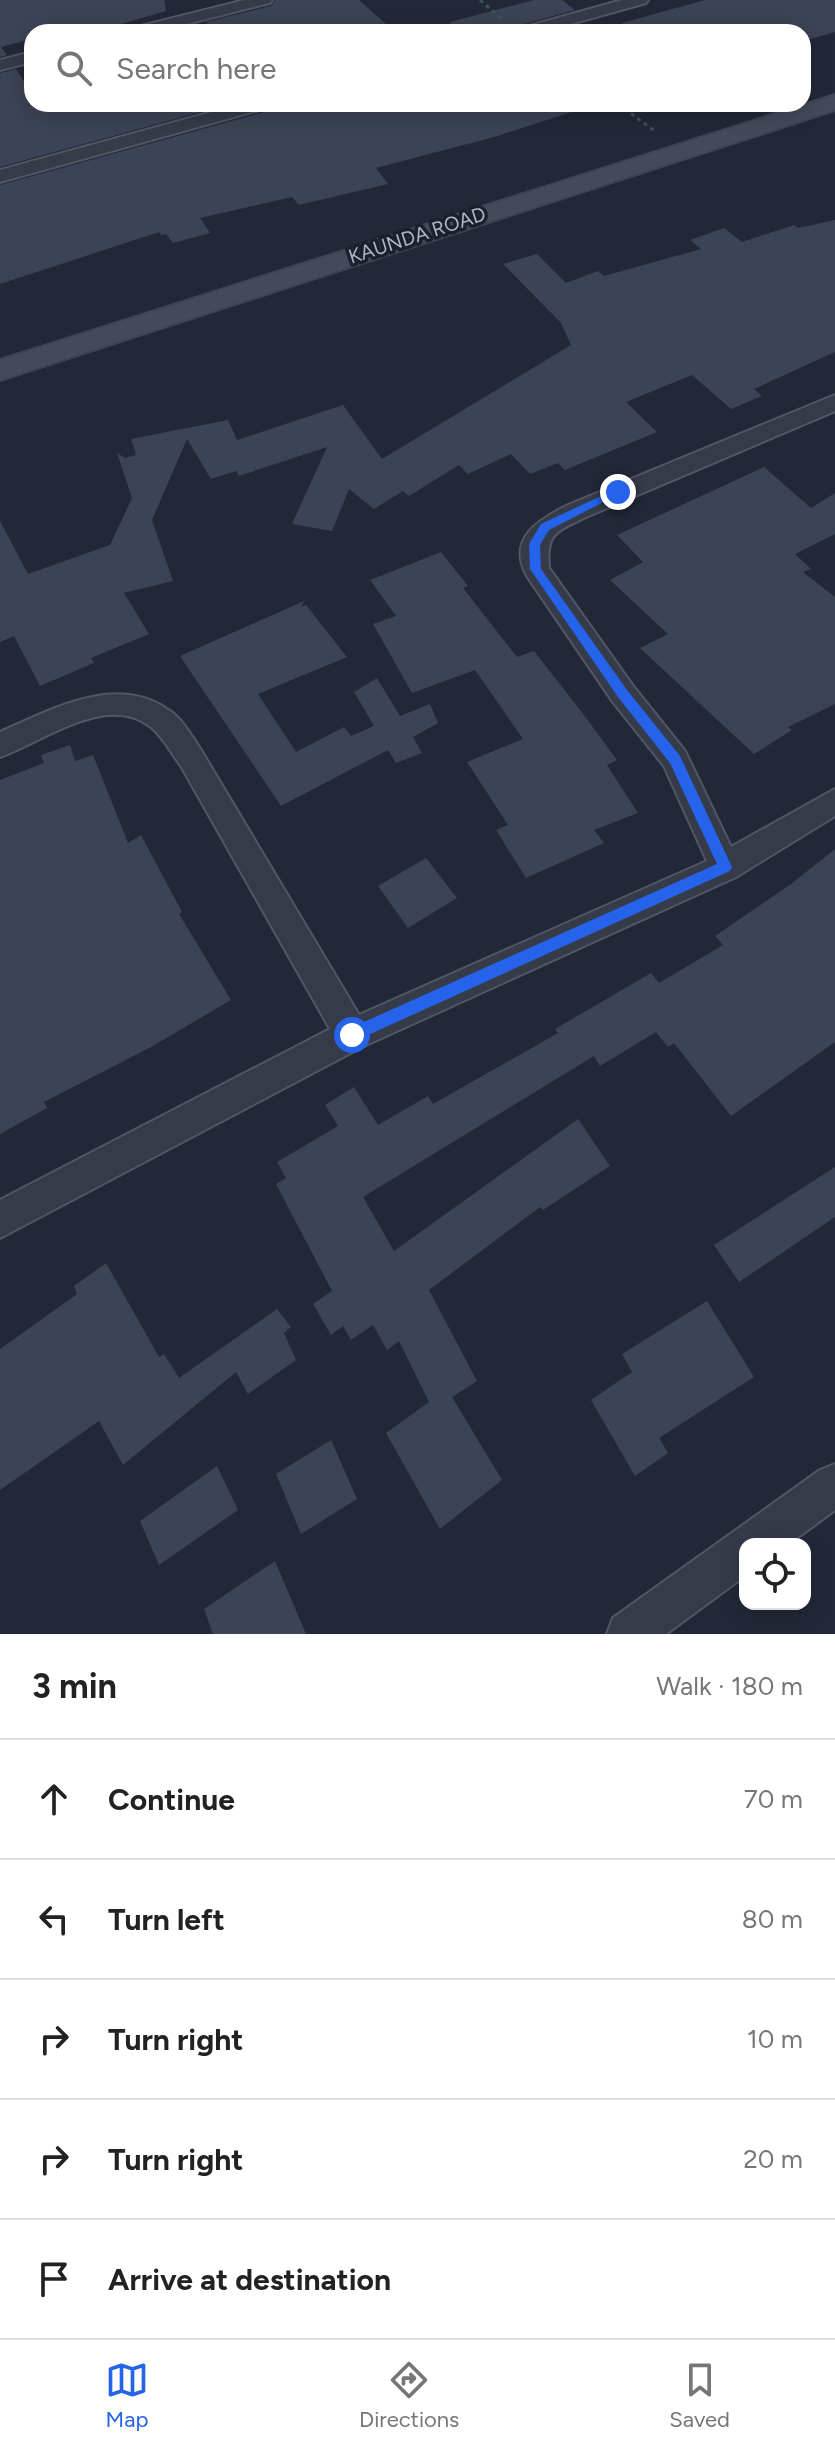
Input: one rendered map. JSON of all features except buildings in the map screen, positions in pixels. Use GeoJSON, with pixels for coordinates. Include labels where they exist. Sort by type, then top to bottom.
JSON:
{"type":"FeatureCollection","features":[{"type":"Feature","properties":{"kind":"street"},"geometry":{"type":"LineString","coordinates":[[167,24],[264,0]]}},
{"type":"Feature","properties":{"kind":"street"},"geometry":{"type":"LineString","coordinates":[[553,24],[640,0]]}},
{"type":"Feature","properties":{"kind":"street"},"geometry":{"type":"LineString","coordinates":[[0,65],[24,59]]}},
{"type":"Feature","properties":{"kind":"street","name":"KAUNDA ROAD"},"geometry":{"type":"LineString","coordinates":[[811,110],[835,102]]}},
{"type":"Feature","properties":{"kind":"street"},"geometry":{"type":"LineString","coordinates":[[0,176],[232,112]]}},
{"type":"Feature","properties":{"kind":"street","name":"KAUNDA ROAD"},"geometry":{"type":"LineString","coordinates":[[0,370],[804,112]]}},
{"type":"Feature","properties":{"kind":"street"},"geometry":{"type":"LineString","coordinates":[[725,867],[675,759],[623,694],[548,588],[536,569],[534,544],[545,527],[577,511],[835,402]]}},
{"type":"Feature","properties":{"kind":"street"},"geometry":{"type":"LineString","coordinates":[[0,745],[102,704],[129,703],[161,719],[191,758],[352,1035]]}},
{"type":"Feature","properties":{"kind":"street"},"geometry":{"type":"LineString","coordinates":[[0,1220],[352,1035],[725,867],[835,801]]}},
{"type":"Feature","properties":{"kind":"street"},"geometry":{"type":"LineString","coordinates":[[762,1538],[835,1485]]}},
{"type":"Feature","properties":{"kind":"street"},"geometry":{"type":"LineString","coordinates":[[629,1634],[739,1554]]}},
{"type":"Feature","properties":{"kind":"path"},"geometry":{"type":"LineString","coordinates":[[480,0],[504,21]]}},
{"type":"Feature","properties":{"kind":"path"},"geometry":{"type":"LineString","coordinates":[[629,112],[683,151]]}},
{"type":"Feature","properties":{"kind":"route"},"geometry":{"type":"LineString","coordinates":[[352,1035],[725,867],[675,759],[623,694],[536,569],[534,544],[545,527],[618,492]]}}]}
